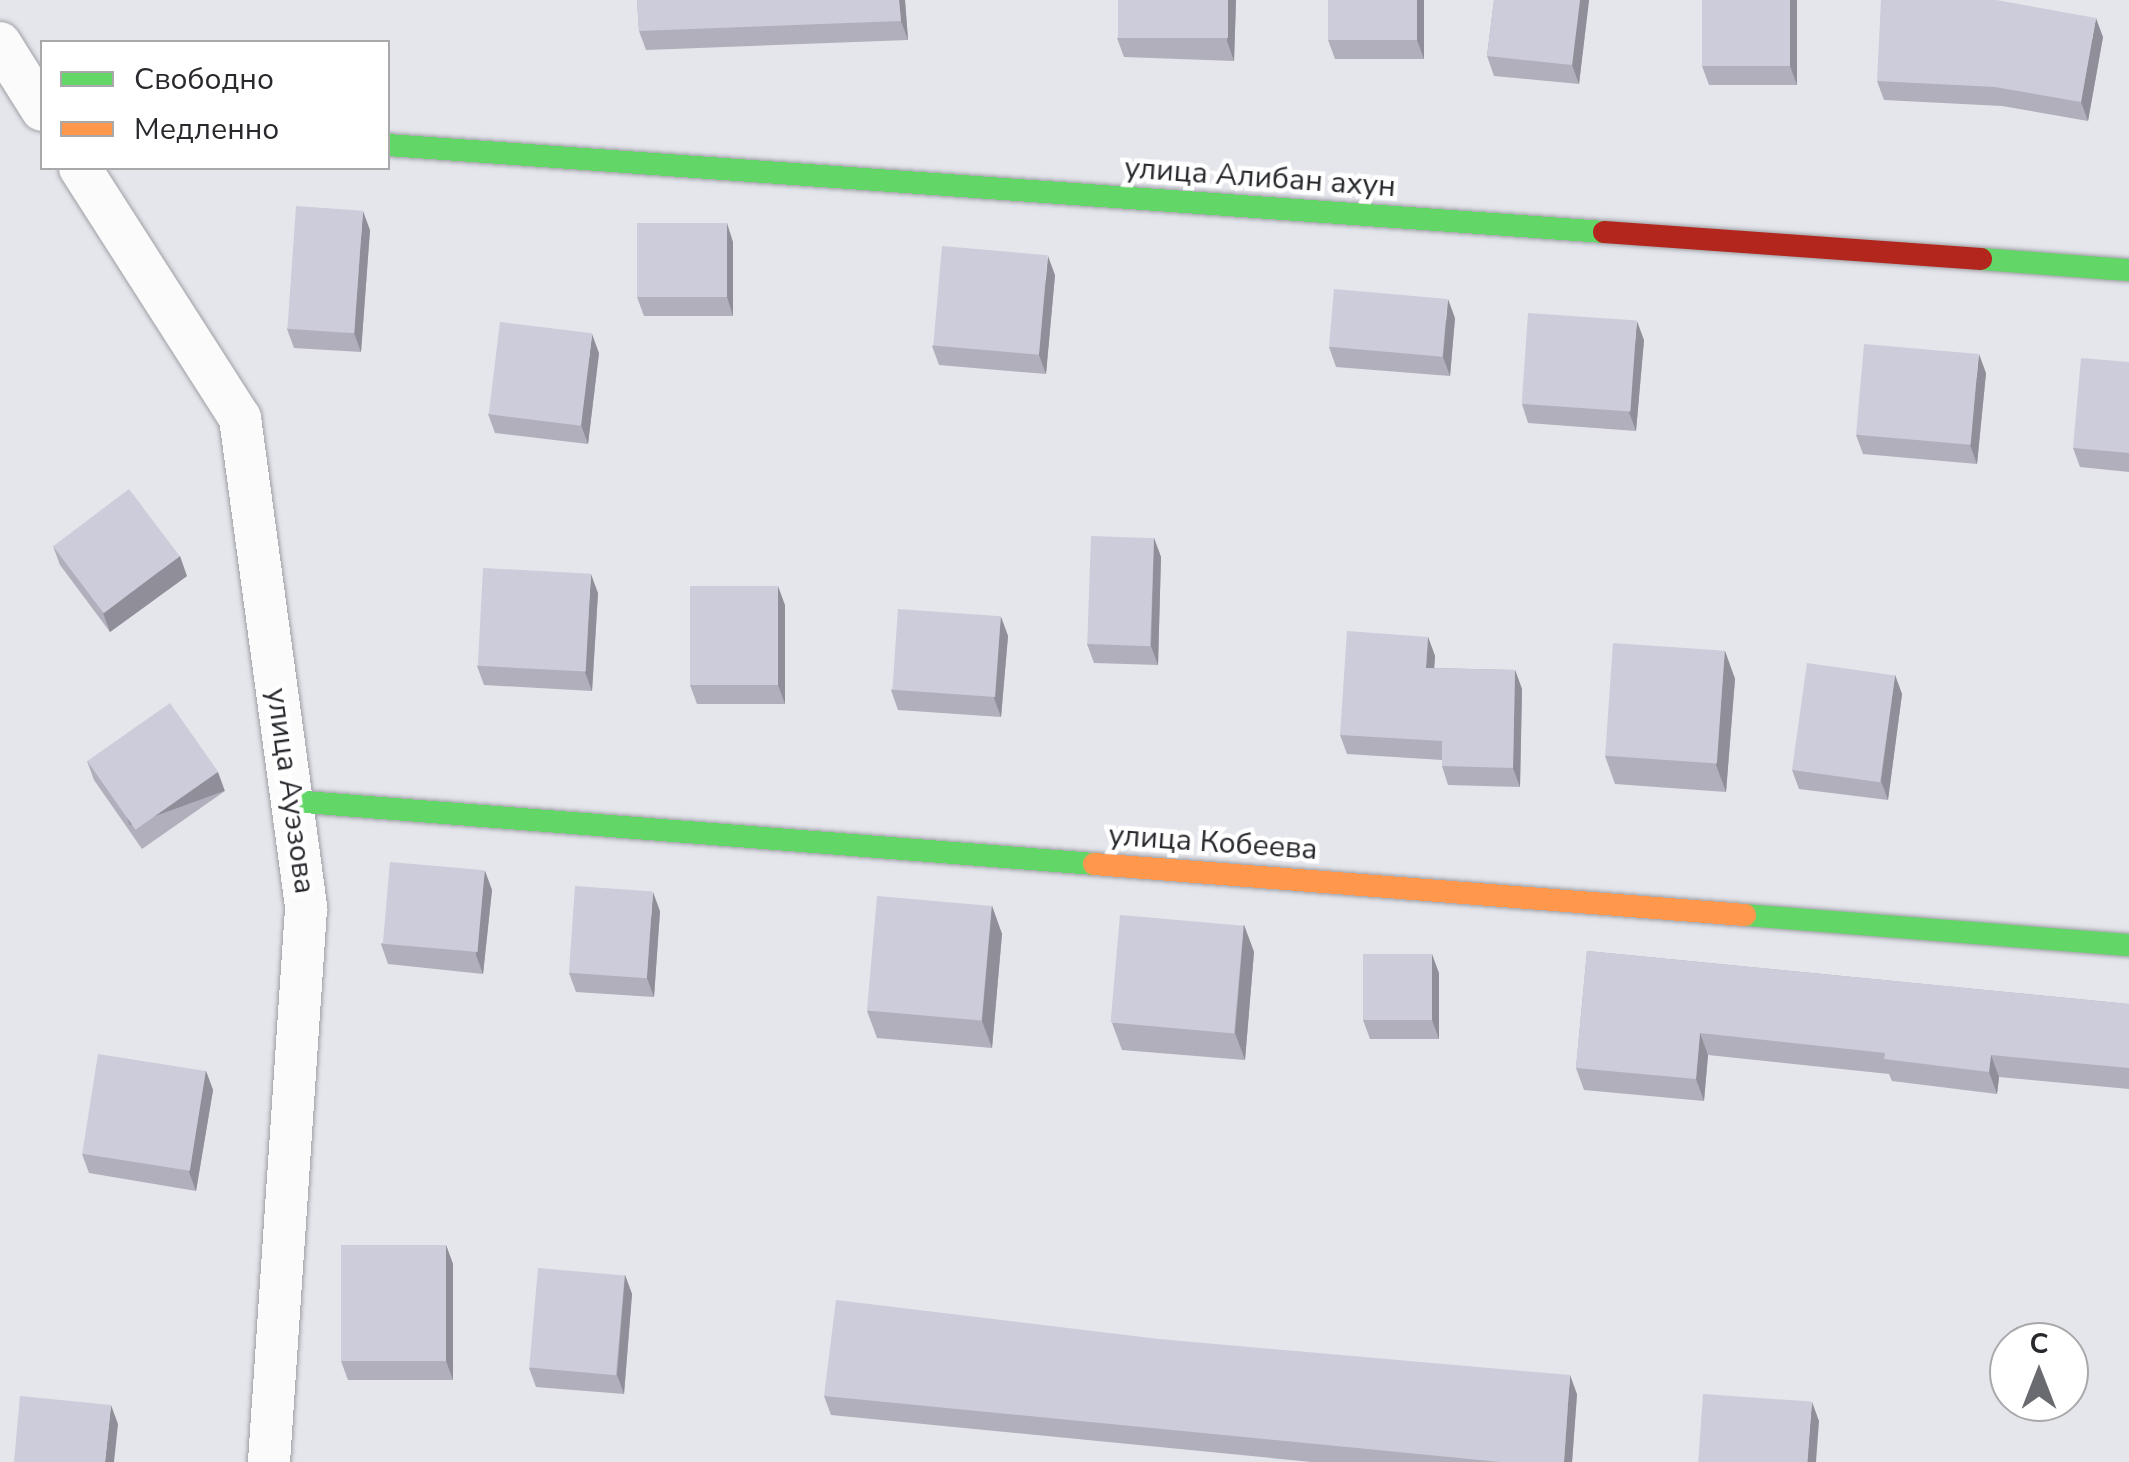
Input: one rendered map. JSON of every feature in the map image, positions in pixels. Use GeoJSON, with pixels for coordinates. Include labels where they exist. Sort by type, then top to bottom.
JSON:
{"type":"FeatureCollection","features":[{"type":"Feature","properties":{"kind":"street"},"geometry":{"type":"LineString","coordinates":[[0,43],[40,107]]}},
{"type":"Feature","properties":{"kind":"street","name":"улица Алибан ахун"},"geometry":{"type":"LineString","coordinates":[[390,146],[2129,270]]}},
{"type":"Feature","properties":{"kind":"street","name":"улица Ауэзова"},"geometry":{"type":"LineString","coordinates":[[81,170],[240,418],[306,909],[269,1462]]}},
{"type":"Feature","properties":{"kind":"street","name":"улица Кобеева"},"geometry":{"type":"LineString","coordinates":[[292,801],[2129,945]]}},
{"type":"Feature","properties":{"kind":"building"},"geometry":{"type":"Polygon","coordinates":[[[637,0],[899,0],[901,21],[639,31],[637,0]]]}},
{"type":"Feature","properties":{"kind":"building"},"geometry":{"type":"Polygon","coordinates":[[[1118,0],[1228,0],[1228,38],[1118,38],[1118,0]]]}},
{"type":"Feature","properties":{"kind":"building"},"geometry":{"type":"Polygon","coordinates":[[[1328,0],[1417,0],[1417,40],[1328,40],[1328,0]]]}},
{"type":"Feature","properties":{"kind":"building"},"geometry":{"type":"Polygon","coordinates":[[[1494,0],[1580,0],[1572,65],[1487,56],[1494,0]]]}},
{"type":"Feature","properties":{"kind":"building"},"geometry":{"type":"Polygon","coordinates":[[[1702,0],[1790,0],[1790,66],[1702,66],[1702,0]]]}},
{"type":"Feature","properties":{"kind":"building"},"geometry":{"type":"Polygon","coordinates":[[[1881,0],[1996,0],[2096,18],[2081,102],[1995,87],[1877,81],[1881,0]]]}},
{"type":"Feature","properties":{"kind":"building"},"geometry":{"type":"Polygon","coordinates":[[[296,206],[363,211],[354,333],[287,329],[296,206]]]}},
{"type":"Feature","properties":{"kind":"building"},"geometry":{"type":"Polygon","coordinates":[[[637,223],[727,223],[727,297],[637,297],[637,223]]]}},
{"type":"Feature","properties":{"kind":"building"},"geometry":{"type":"Polygon","coordinates":[[[942,246],[1048,255],[1039,355],[933,346],[942,246]]]}},
{"type":"Feature","properties":{"kind":"building"},"geometry":{"type":"Polygon","coordinates":[[[1334,289],[1448,299],[1443,357],[1329,347],[1334,289]]]}},
{"type":"Feature","properties":{"kind":"building"},"geometry":{"type":"Polygon","coordinates":[[[1528,313],[1637,321],[1630,411],[1522,404],[1528,313]]]}},
{"type":"Feature","properties":{"kind":"building"},"geometry":{"type":"Polygon","coordinates":[[[500,322],[592,333],[581,426],[489,414],[500,322]]]}},
{"type":"Feature","properties":{"kind":"building"},"geometry":{"type":"Polygon","coordinates":[[[1864,344],[1979,354],[1971,445],[1856,435],[1864,344]]]}},
{"type":"Feature","properties":{"kind":"building"},"geometry":{"type":"Polygon","coordinates":[[[2081,358],[2129,362],[2129,453],[2073,448],[2081,358]]]}},
{"type":"Feature","properties":{"kind":"building"},"geometry":{"type":"Polygon","coordinates":[[[129,489],[180,556],[104,613],[53,546],[129,489]]]}},
{"type":"Feature","properties":{"kind":"building"},"geometry":{"type":"Polygon","coordinates":[[[1091,536],[1154,538],[1150,646],[1087,644],[1091,536]]]}},
{"type":"Feature","properties":{"kind":"building"},"geometry":{"type":"Polygon","coordinates":[[[483,568],[591,574],[586,672],[478,666],[483,568]]]}},
{"type":"Feature","properties":{"kind":"building"},"geometry":{"type":"Polygon","coordinates":[[[690,586],[778,586],[778,685],[690,685],[690,586]]]}},
{"type":"Feature","properties":{"kind":"building"},"geometry":{"type":"Polygon","coordinates":[[[898,609],[1001,616],[995,697],[892,690],[898,609]]]}},
{"type":"Feature","properties":{"kind":"building"},"geometry":{"type":"Polygon","coordinates":[[[1347,631],[1428,637],[1426,668],[1515,670],[1513,768],[1442,766],[1442,741],[1340,735],[1347,631]]]}},
{"type":"Feature","properties":{"kind":"building"},"geometry":{"type":"Polygon","coordinates":[[[1613,643],[1725,651],[1717,764],[1605,756],[1613,643]]]}},
{"type":"Feature","properties":{"kind":"building"},"geometry":{"type":"Polygon","coordinates":[[[1807,663],[1895,675],[1880,782],[1792,770],[1807,663]]]}},
{"type":"Feature","properties":{"kind":"building"},"geometry":{"type":"Polygon","coordinates":[[[170,703],[218,772],[135,830],[87,761],[170,703]]]}},
{"type":"Feature","properties":{"kind":"building"},"geometry":{"type":"Polygon","coordinates":[[[390,862],[485,870],[477,952],[383,944],[390,862]]]}},
{"type":"Feature","properties":{"kind":"building"},"geometry":{"type":"Polygon","coordinates":[[[575,886],[653,891],[647,978],[569,973],[575,886]]]}},
{"type":"Feature","properties":{"kind":"building"},"geometry":{"type":"Polygon","coordinates":[[[877,896],[992,906],[982,1021],[867,1011],[877,896]]]}},
{"type":"Feature","properties":{"kind":"building"},"geometry":{"type":"Polygon","coordinates":[[[1120,915],[1244,926],[1234,1033],[1111,1023],[1120,915]]]}},
{"type":"Feature","properties":{"kind":"building"},"geometry":{"type":"Polygon","coordinates":[[[1587,951],[2129,1004],[2129,1068],[1991,1055],[1989,1072],[1884,1059],[1885,1053],[1700,1033],[1696,1079],[1576,1068],[1587,951]]]}},
{"type":"Feature","properties":{"kind":"building"},"geometry":{"type":"Polygon","coordinates":[[[1363,954],[1432,954],[1432,1020],[1363,1020],[1363,954]]]}},
{"type":"Feature","properties":{"kind":"building"},"geometry":{"type":"Polygon","coordinates":[[[98,1054],[206,1071],[190,1171],[82,1154],[98,1054]]]}},
{"type":"Feature","properties":{"kind":"building"},"geometry":{"type":"Polygon","coordinates":[[[341,1245],[446,1245],[446,1361],[341,1361],[341,1245]]]}},
{"type":"Feature","properties":{"kind":"building"},"geometry":{"type":"Polygon","coordinates":[[[538,1268],[625,1276],[616,1375],[529,1368],[538,1268]]]}},
{"type":"Feature","properties":{"kind":"building"},"geometry":{"type":"Polygon","coordinates":[[[836,1300],[1159,1339],[1570,1375],[1564,1462],[1500,1462],[824,1396],[836,1300]]]}},
{"type":"Feature","properties":{"kind":"building"},"geometry":{"type":"Polygon","coordinates":[[[1703,1394],[1812,1402],[1808,1462],[1698,1462],[1703,1394]]]}},
{"type":"Feature","properties":{"kind":"building"},"geometry":{"type":"Polygon","coordinates":[[[20,1396],[111,1405],[105,1462],[14,1462],[20,1396]]]}},
{"type":"Feature","properties":{"kind":"traffic: fast"},"geometry":{"type":"LineString","coordinates":[[390,145],[1604,232]]}},
{"type":"Feature","properties":{"kind":"traffic: fast"},"geometry":{"type":"LineString","coordinates":[[1981,259],[2129,270]]}},
{"type":"Feature","properties":{"kind":"traffic: fast"},"geometry":{"type":"LineString","coordinates":[[292,801],[1094,864]]}},
{"type":"Feature","properties":{"kind":"traffic: fast"},"geometry":{"type":"LineString","coordinates":[[1745,915],[2129,945]]}},
{"type":"Feature","properties":{"kind":"traffic: slow"},"geometry":{"type":"LineString","coordinates":[[1094,864],[1745,915]]}},
{"type":"Feature","properties":{"kind":"traffic: jam"},"geometry":{"type":"LineString","coordinates":[[1604,232],[1981,259]]}}]}
